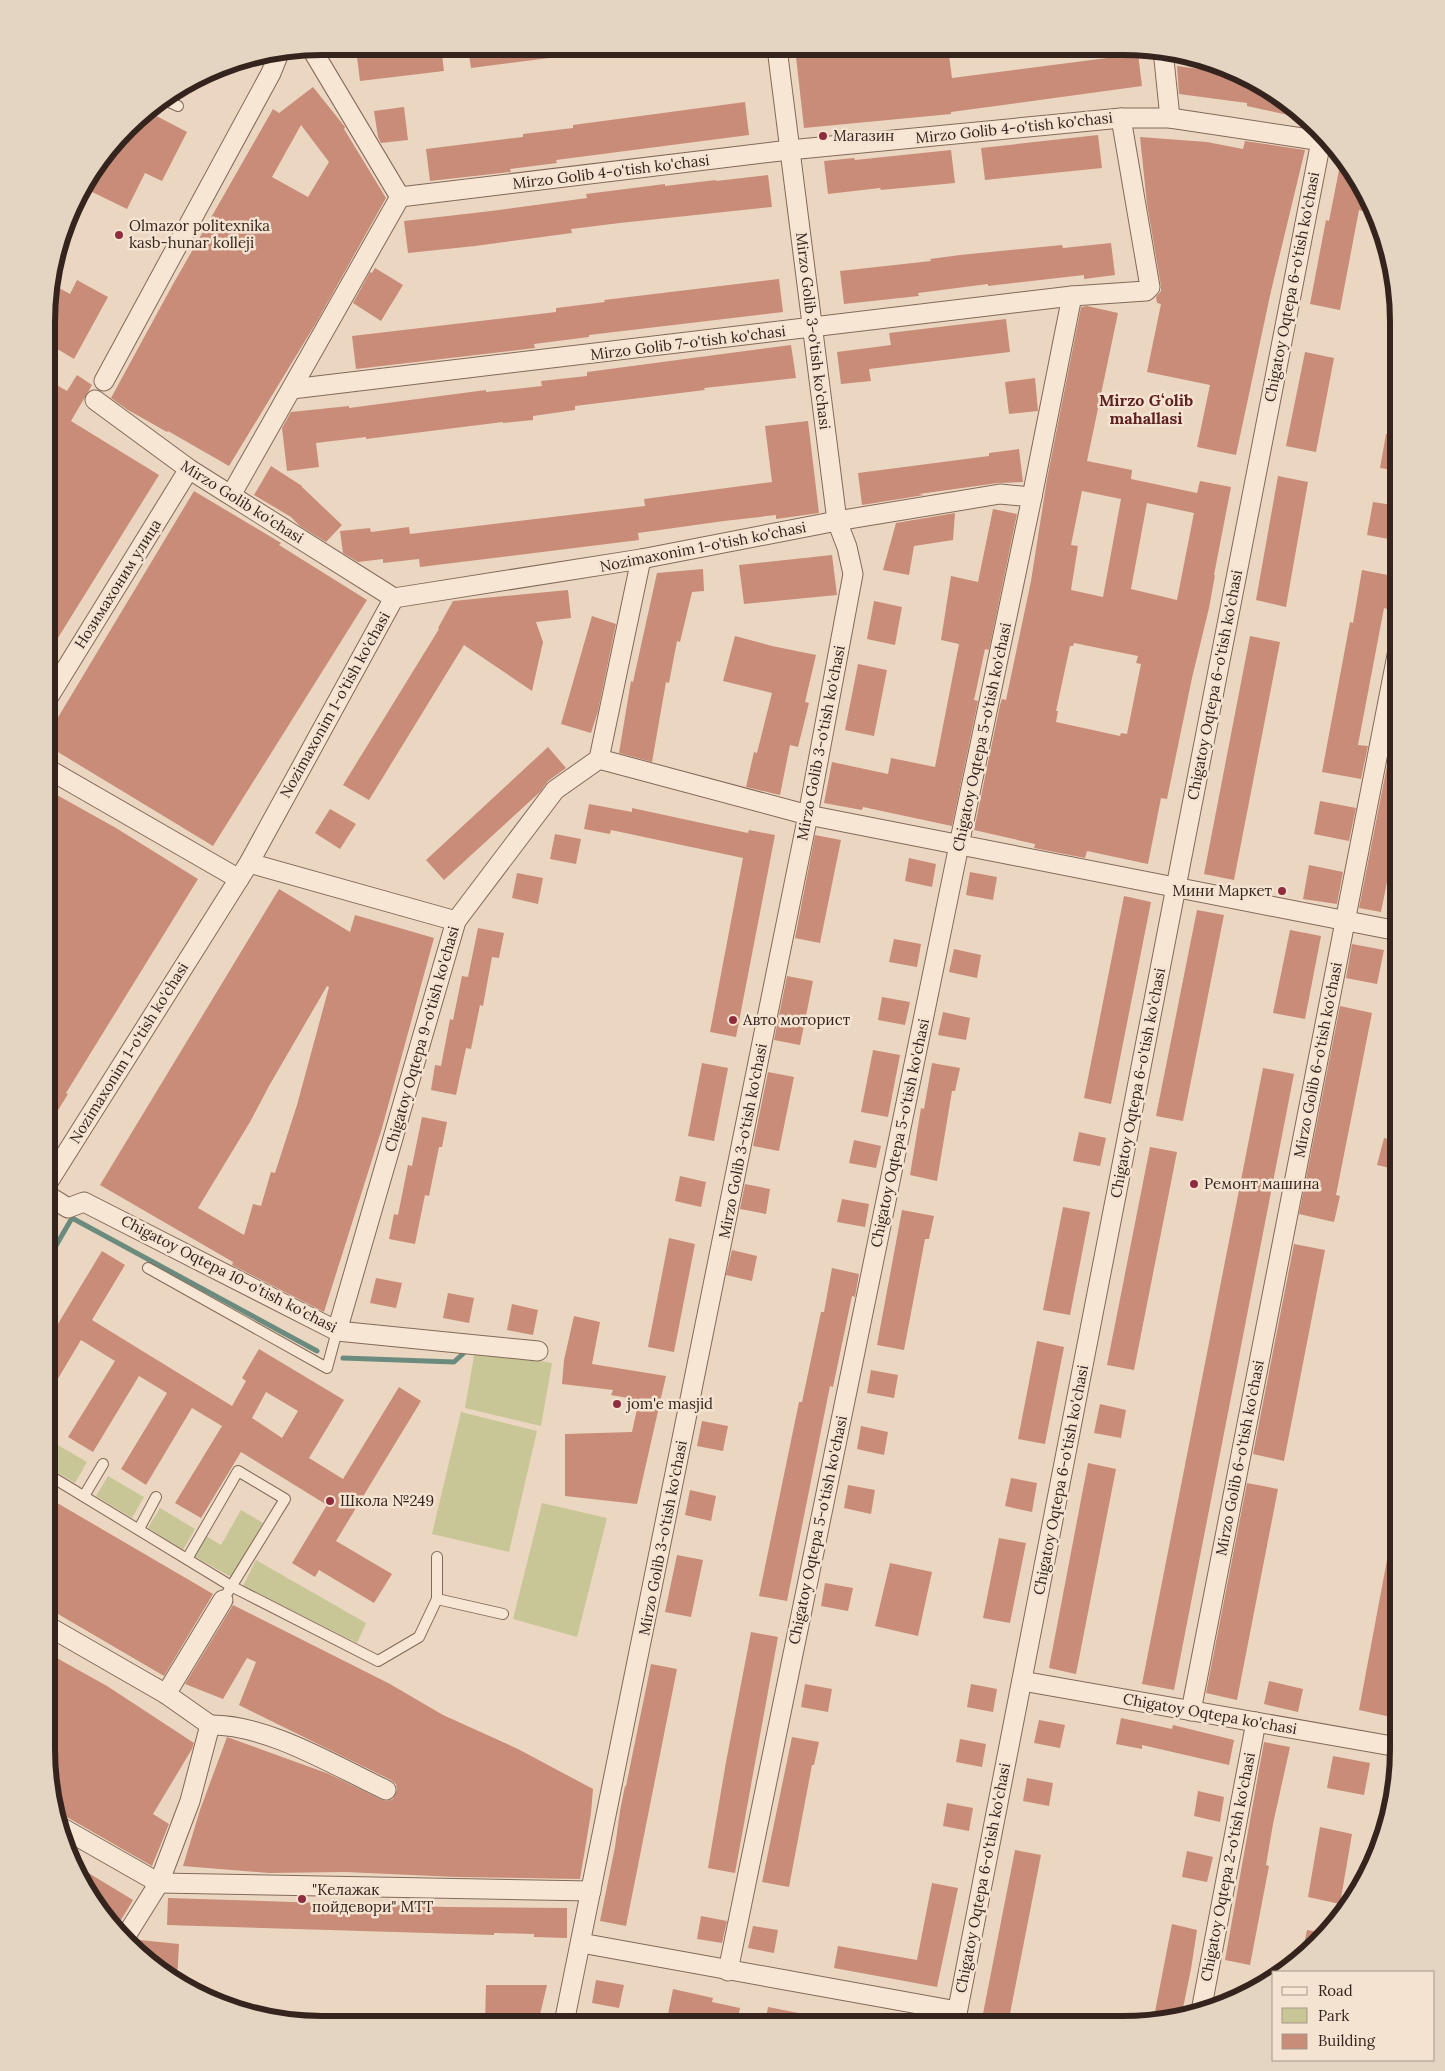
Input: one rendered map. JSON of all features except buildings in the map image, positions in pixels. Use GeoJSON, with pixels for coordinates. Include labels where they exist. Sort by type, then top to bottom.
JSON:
{"type":"FeatureCollection","features":[{"type":"Feature","properties":{"kind":"street"},"geometry":{"type":"LineString","coordinates":[[231,495],[400,197],[315,55]]}},
{"type":"Feature","properties":{"kind":"street","name":"Mirzo Golib 3-o'tish ko'chasi"},"geometry":{"type":"LineString","coordinates":[[565,2016],[808,815],[853,574],[847,547],[837,521],[778,55]]}},
{"type":"Feature","properties":{"kind":"street"},"geometry":{"type":"LineString","coordinates":[[1163,58],[1170,118]]}},
{"type":"Feature","properties":{"kind":"street"},"geometry":{"type":"LineString","coordinates":[[104,381],[266,82],[276,59]]}},
{"type":"Feature","properties":{"kind":"street","name":"Mirzo Golib 4-o'tish ko'chasi"},"geometry":{"type":"LineString","coordinates":[[400,197],[789,150],[1121,118],[1170,118],[1318,140]]}},
{"type":"Feature","properties":{"kind":"street","name":"Mirzo Golib 7-o'tish ko'chasi"},"geometry":{"type":"LineString","coordinates":[[292,389],[1072,296],[1146,292],[1150,287],[1121,118]]}},
{"type":"Feature","properties":{"kind":"street","name":"Chigatoy Oqtepa 6-o'tish ko'chasi"},"geometry":{"type":"LineString","coordinates":[[956,2016],[1176,888],[1324,146]]}},
{"type":"Feature","properties":{"kind":"street","name":"Chigatoy Oqtepa 5-o'tish ko'chasi"},"geometry":{"type":"LineString","coordinates":[[728,1971],[1072,296]]}},
{"type":"Feature","properties":{"kind":"street","name":"Mirzo Golib ko'chasi"},"geometry":{"type":"LineString","coordinates":[[95,400],[189,469],[394,598]]}},
{"type":"Feature","properties":{"kind":"street","name":"Нозимахоним улица"},"geometry":{"type":"LineString","coordinates":[[55,687],[189,469]]}},
{"type":"Feature","properties":{"kind":"street","name":"Nozimaxonim 1-o'tish ko'chasi"},"geometry":{"type":"LineString","coordinates":[[55,1171],[249,863],[394,598],[642,559],[837,521],[1000,494],[1032,497]]}},
{"type":"Feature","properties":{"kind":"street"},"geometry":{"type":"LineString","coordinates":[[642,559],[599,759],[808,815],[1390,929]]}},
{"type":"Feature","properties":{"kind":"street","name":"Mirzo Golib 6-o'tish ko'chasi"},"geometry":{"type":"LineString","coordinates":[[1191,1711],[1390,691]]}},
{"type":"Feature","properties":{"kind":"street","name":"Chigatoy Oqtepa 9-o'tish ko'chasi"},"geometry":{"type":"LineString","coordinates":[[337,1331],[456,921],[555,790],[599,759]]}},
{"type":"Feature","properties":{"kind":"street"},"geometry":{"type":"LineString","coordinates":[[55,772],[239,879]]}},
{"type":"Feature","properties":{"kind":"street"},"geometry":{"type":"LineString","coordinates":[[249,863],[456,921]]}},
{"type":"Feature","properties":{"kind":"street","name":"Chigatoy Oqtepa 10-o'tish ko'chasi"},"geometry":{"type":"LineString","coordinates":[[55,1200],[68,1208],[84,1202],[337,1331],[538,1351]]}},
{"type":"Feature","properties":{"kind":"street"},"geometry":{"type":"LineString","coordinates":[[166,1694],[227,1593]]}},
{"type":"Feature","properties":{"kind":"street"},"geometry":{"type":"LineString","coordinates":[[55,1630],[166,1694],[210,1725],[226,1725],[258,1732],[386,1790]]}},
{"type":"Feature","properties":{"kind":"street","name":"Chigatoy Oqtepa ko'chasi"},"geometry":{"type":"LineString","coordinates":[[1022,1681],[1390,1746]]}},
{"type":"Feature","properties":{"kind":"street","name":"Chigatoy Oqtepa 2-o'tish ko'chasi"},"geometry":{"type":"LineString","coordinates":[[1202,2004],[1256,1722]]}},
{"type":"Feature","properties":{"kind":"street"},"geometry":{"type":"LineString","coordinates":[[128,1933],[159,1883],[190,1801],[210,1725]]}},
{"type":"Feature","properties":{"kind":"street"},"geometry":{"type":"LineString","coordinates":[[68,1831],[159,1883],[591,1891]]}},
{"type":"Feature","properties":{"kind":"street"},"geometry":{"type":"LineString","coordinates":[[581,1943],[946,2016]]}},
{"type":"Feature","properties":{"kind":"lane"},"geometry":{"type":"LineString","coordinates":[[170,102],[178,106]]}},
{"type":"Feature","properties":{"kind":"lane"},"geometry":{"type":"LineString","coordinates":[[148,1268],[327,1368],[337,1331]]}},
{"type":"Feature","properties":{"kind":"lane"},"geometry":{"type":"LineString","coordinates":[[84,1496],[103,1464]]}},
{"type":"Feature","properties":{"kind":"lane"},"geometry":{"type":"LineString","coordinates":[[186,1558],[238,1471],[284,1499],[227,1593]]}},
{"type":"Feature","properties":{"kind":"lane"},"geometry":{"type":"LineString","coordinates":[[55,1479],[186,1558],[227,1593],[378,1661],[419,1637],[437,1599],[437,1557]]}},
{"type":"Feature","properties":{"kind":"lane"},"geometry":{"type":"LineString","coordinates":[[138,1530],[156,1497]]}},
{"type":"Feature","properties":{"kind":"lane"},"geometry":{"type":"LineString","coordinates":[[437,1599],[503,1614]]}},
{"type":"Feature","properties":{"kind":"green space"},"geometry":{"type":"Polygon","coordinates":[[[475,1350],[552,1363],[541,1426],[465,1408],[475,1350]]]}},
{"type":"Feature","properties":{"kind":"green space"},"geometry":{"type":"Polygon","coordinates":[[[461,1412],[537,1431],[509,1552],[432,1534],[461,1412]]]}},
{"type":"Feature","properties":{"kind":"green space"},"geometry":{"type":"Polygon","coordinates":[[[55,1443],[87,1462],[75,1483],[55,1471],[55,1443]]]}},
{"type":"Feature","properties":{"kind":"green space"},"geometry":{"type":"Polygon","coordinates":[[[108,1476],[144,1497],[132,1518],[96,1496],[108,1476]]]}},
{"type":"Feature","properties":{"kind":"green space"},"geometry":{"type":"Polygon","coordinates":[[[542,1503],[607,1518],[577,1637],[513,1619],[542,1503]]]}},
{"type":"Feature","properties":{"kind":"green space"},"geometry":{"type":"Polygon","coordinates":[[[160,1508],[195,1529],[183,1550],[148,1528],[160,1508]]]}},
{"type":"Feature","properties":{"kind":"green space"},"geometry":{"type":"Polygon","coordinates":[[[241,1510],[263,1523],[231,1577],[194,1556],[206,1536],[221,1545],[241,1510]]]}},
{"type":"Feature","properties":{"kind":"green space"},"geometry":{"type":"Polygon","coordinates":[[[256,1560],[366,1623],[357,1643],[243,1586],[256,1560]]]}},
{"type":"Feature","properties":{"kind":"waterway"},"geometry":{"type":"LineString","coordinates":[[55,1247],[72,1218],[317,1351]]}},
{"type":"Feature","properties":{"kind":"waterway"},"geometry":{"type":"LineString","coordinates":[[343,1358],[454,1362],[466,1351]]}},
{"type":"Feature","properties":{"kind":"place","name":"Магазин"},"geometry":{"type":"Point","coordinates":[823,136]}},
{"type":"Feature","properties":{"kind":"place","name":"Оlmazor politexnika kasb-hunar kolleji"},"geometry":{"type":"Point","coordinates":[119,235]}},
{"type":"Feature","properties":{"kind":"place","name":"Мини Маркет"},"geometry":{"type":"Point","coordinates":[1282,891]}},
{"type":"Feature","properties":{"kind":"place","name":"Авто моторист"},"geometry":{"type":"Point","coordinates":[733,1020]}},
{"type":"Feature","properties":{"kind":"place","name":"Ремонт машина"},"geometry":{"type":"Point","coordinates":[1194,1184]}},
{"type":"Feature","properties":{"kind":"place","name":"jom'e masjid"},"geometry":{"type":"Point","coordinates":[617,1404]}},
{"type":"Feature","properties":{"kind":"place","name":"Школа №249"},"geometry":{"type":"Point","coordinates":[330,1501]}},
{"type":"Feature","properties":{"kind":"place","name":"\"Келажак пойдевори\" МТТ"},"geometry":{"type":"Point","coordinates":[302,1899]}},
{"type":"Feature","properties":{"kind":"district","name":"Mirzo Gʻolib mahallasi"},"geometry":{"type":"Point","coordinates":[1146,409]}}]}
